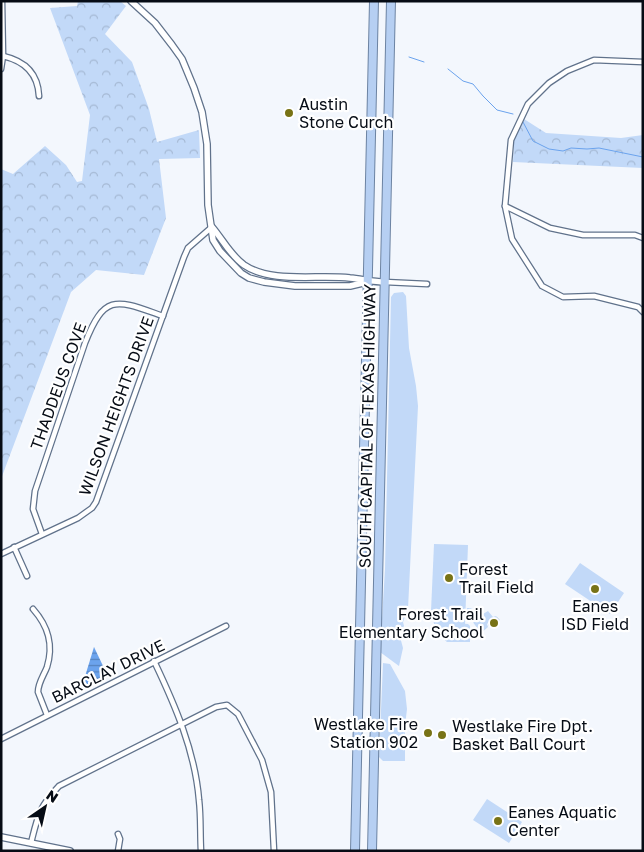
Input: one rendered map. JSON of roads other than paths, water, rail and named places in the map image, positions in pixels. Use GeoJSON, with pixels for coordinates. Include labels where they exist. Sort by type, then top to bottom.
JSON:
{"type":"FeatureCollection","features":[{"type":"Feature","properties":{"kind":"highway","name":"SOUTH CAPITAL OF TEXAS HIGHWAY"},"geometry":{"type":"LineString","coordinates":[[355,851],[374,1]]}},
{"type":"Feature","properties":{"kind":"highway","name":"SOUTH CAPITAL OF TEXAS HIGHWAY"},"geometry":{"type":"LineString","coordinates":[[373,848],[391,1]]}},
{"type":"Feature","properties":{"kind":"street"},"geometry":{"type":"LineString","coordinates":[[1,70],[4,56],[2,1]]}},
{"type":"Feature","properties":{"kind":"street"},"geometry":{"type":"LineString","coordinates":[[131,1],[155,23],[176,49],[188,70],[202,112],[207,144],[208,205],[213,240],[231,264],[249,278],[295,286],[350,286],[368,282],[428,284]]}},
{"type":"Feature","properties":{"kind":"street"},"geometry":{"type":"LineString","coordinates":[[4,56],[22,62],[29,69],[34,75],[39,88],[39,96]]}},
{"type":"Feature","properties":{"kind":"street"},"geometry":{"type":"LineString","coordinates":[[643,62],[594,60],[567,71],[549,83],[528,104],[511,140],[505,206],[512,239],[542,286],[563,297],[594,296],[638,307],[643,312]]}},
{"type":"Feature","properties":{"kind":"street"},"geometry":{"type":"LineString","coordinates":[[505,206],[550,228],[566,232],[583,235],[635,235],[643,238]]}},
{"type":"Feature","properties":{"kind":"street","name":"WILSON HEIGHTS DRIVE"},"geometry":{"type":"LineString","coordinates":[[1,554],[78,518],[92,508],[96,502],[188,248],[212,227]]}},
{"type":"Feature","properties":{"kind":"street","name":"THADDEUS COVE"},"geometry":{"type":"LineString","coordinates":[[42,534],[33,509],[34,491],[95,320],[105,308],[118,304],[133,305],[163,316]]}},
{"type":"Feature","properties":{"kind":"street"},"geometry":{"type":"LineString","coordinates":[[14,548],[26,576]]}},
{"type":"Feature","properties":{"kind":"street"},"geometry":{"type":"LineString","coordinates":[[33,609],[46,626],[49,636],[49,658],[38,692],[47,715]]}},
{"type":"Feature","properties":{"kind":"street","name":"BARCLAY DRIVE"},"geometry":{"type":"LineString","coordinates":[[1,738],[226,626]]}},
{"type":"Feature","properties":{"kind":"street"},"geometry":{"type":"LineString","coordinates":[[154,662],[172,698],[182,724],[195,770],[199,800],[201,851]]}},
{"type":"Feature","properties":{"kind":"street"},"geometry":{"type":"LineString","coordinates":[[32,843],[39,811],[59,786],[216,707],[226,705],[238,714],[262,760],[271,792],[274,851]]}},
{"type":"Feature","properties":{"kind":"street"},"geometry":{"type":"LineString","coordinates":[[118,834],[120,840],[118,851]]}},
{"type":"Feature","properties":{"kind":"street"},"geometry":{"type":"LineString","coordinates":[[1,837],[70,851]]}},
{"type":"Feature","properties":{"kind":"water"},"geometry":{"type":"Polygon","coordinates":[[[94,647],[104,668],[101,679],[90,685],[83,683],[94,647]]]}},
{"type":"Feature","properties":{"kind":"waterway"},"geometry":{"type":"LineString","coordinates":[[409,57],[424,62]]}},
{"type":"Feature","properties":{"kind":"waterway"},"geometry":{"type":"LineString","coordinates":[[448,69],[463,81],[473,84],[497,110],[513,114]]}},
{"type":"Feature","properties":{"kind":"waterway"},"geometry":{"type":"LineString","coordinates":[[523,122],[533,141],[549,149],[563,151],[571,148],[599,148],[643,157]]}},
{"type":"Feature","properties":{"kind":"place","name":"Austin Stone Curch"},"geometry":{"type":"Point","coordinates":[289,113]}},
{"type":"Feature","properties":{"kind":"place","name":"Forest Trail Field"},"geometry":{"type":"Point","coordinates":[449,578]}},
{"type":"Feature","properties":{"kind":"place","name":"Eanes ISD Field"},"geometry":{"type":"Point","coordinates":[595,589]}},
{"type":"Feature","properties":{"kind":"place","name":"Forest Trail Elementary School"},"geometry":{"type":"Point","coordinates":[494,623]}},
{"type":"Feature","properties":{"kind":"place","name":"Westlake Fire Station 902"},"geometry":{"type":"Point","coordinates":[428,733]}},
{"type":"Feature","properties":{"kind":"place","name":"Westlake Fire Dpt. Basket Ball Court"},"geometry":{"type":"Point","coordinates":[442,735]}},
{"type":"Feature","properties":{"kind":"place","name":"Eanes Aquatic Center"},"geometry":{"type":"Point","coordinates":[498,821]}}]}
